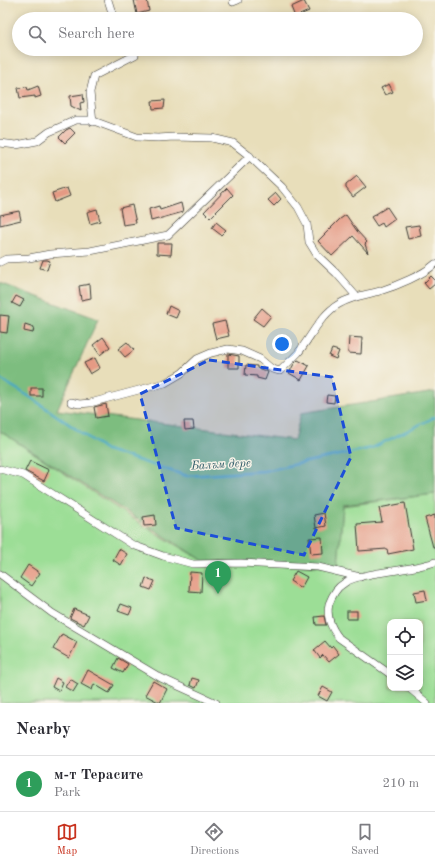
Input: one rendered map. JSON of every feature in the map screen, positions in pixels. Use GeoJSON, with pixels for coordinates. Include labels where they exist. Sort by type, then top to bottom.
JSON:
{"type":"FeatureCollection","features":[{"type":"Feature","properties":{"kind":"street"},"geometry":{"type":"LineString","coordinates":[[108,0],[112,12]]}},
{"type":"Feature","properties":{"kind":"street"},"geometry":{"type":"LineString","coordinates":[[93,122],[90,92],[94,76],[133,56]]}},
{"type":"Feature","properties":{"kind":"street"},"geometry":{"type":"LineString","coordinates":[[0,143],[16,145],[36,141],[49,132],[76,120],[91,120],[136,137],[212,138],[233,143],[250,156],[286,192],[298,207],[307,224],[309,242],[317,255],[336,273],[356,296]]}},
{"type":"Feature","properties":{"kind":"street"},"geometry":{"type":"LineString","coordinates":[[0,262],[6,259],[30,258],[50,254],[90,251],[168,235],[250,156]]}},
{"type":"Feature","properties":{"kind":"street"},"geometry":{"type":"LineString","coordinates":[[71,402],[80,404],[90,403],[165,383],[182,373],[198,360],[211,353],[228,349],[242,351],[260,359],[272,369],[280,370],[298,353],[326,315],[338,304],[356,296],[381,291],[415,277],[426,272],[435,264]]}},
{"type":"Feature","properties":{"kind":"street"},"geometry":{"type":"LineString","coordinates":[[0,469],[23,475],[133,545],[163,556],[193,564],[241,563],[318,566],[360,577]]}},
{"type":"Feature","properties":{"kind":"street"},"geometry":{"type":"LineString","coordinates":[[387,672],[339,638],[333,630],[330,622],[329,606],[332,597],[337,589],[349,580],[435,562]]}},
{"type":"Feature","properties":{"kind":"street"},"geometry":{"type":"LineString","coordinates":[[0,574],[52,613],[154,674],[216,703]]}},
{"type":"Feature","properties":{"kind":"street"},"geometry":{"type":"LineString","coordinates":[[413,691],[427,703]]}},
{"type":"Feature","properties":{"kind":"highlighted area"},"geometry":{"type":"Polygon","coordinates":[[[209,360],[332,377],[351,457],[304,555],[176,528],[140,394],[209,360]]]}},
{"type":"Feature","properties":{"kind":"green space"},"geometry":{"type":"Polygon","coordinates":[[[0,283],[98,319],[57,410],[294,440],[301,413],[435,392],[435,494],[343,505],[338,565],[203,561],[0,431],[0,283]]]}},
{"type":"Feature","properties":{"kind":"green space"},"geometry":{"type":"Polygon","coordinates":[[[0,431],[144,526],[203,561],[338,566],[343,506],[435,494],[435,703],[0,703],[0,431]]]}},
{"type":"Feature","properties":{"kind":"building"},"geometry":{"type":"Polygon","coordinates":[[[134,0],[147,0],[149,11],[137,12],[134,0]]]}},
{"type":"Feature","properties":{"kind":"building"},"geometry":{"type":"Polygon","coordinates":[[[304,1],[309,11],[293,12],[291,7],[304,1]]]}},
{"type":"Feature","properties":{"kind":"building"},"geometry":{"type":"Polygon","coordinates":[[[389,84],[393,92],[385,95],[381,88],[389,84]]]}},
{"type":"Feature","properties":{"kind":"building"},"geometry":{"type":"Polygon","coordinates":[[[38,86],[41,96],[35,98],[35,96],[20,98],[18,88],[27,87],[28,90],[38,86]]]}},
{"type":"Feature","properties":{"kind":"building"},"geometry":{"type":"Polygon","coordinates":[[[83,94],[84,102],[80,103],[81,111],[71,106],[70,96],[83,94]]]}},
{"type":"Feature","properties":{"kind":"building"},"geometry":{"type":"Polygon","coordinates":[[[165,100],[164,108],[153,109],[152,101],[165,100]]]}},
{"type":"Feature","properties":{"kind":"building"},"geometry":{"type":"Polygon","coordinates":[[[70,128],[75,133],[65,143],[59,137],[70,128]]]}},
{"type":"Feature","properties":{"kind":"building"},"geometry":{"type":"Polygon","coordinates":[[[357,176],[366,187],[353,197],[346,188],[346,185],[357,176]]]}},
{"type":"Feature","properties":{"kind":"building"},"geometry":{"type":"Polygon","coordinates":[[[67,188],[70,196],[55,202],[52,193],[67,188]]]}},
{"type":"Feature","properties":{"kind":"building"},"geometry":{"type":"Polygon","coordinates":[[[227,188],[233,195],[210,218],[204,212],[227,188]]]}},
{"type":"Feature","properties":{"kind":"building"},"geometry":{"type":"Polygon","coordinates":[[[276,193],[281,199],[274,206],[268,200],[276,193]]]}},
{"type":"Feature","properties":{"kind":"building"},"geometry":{"type":"Polygon","coordinates":[[[181,203],[183,212],[151,221],[149,209],[159,206],[160,210],[181,203]]]}},
{"type":"Feature","properties":{"kind":"building"},"geometry":{"type":"Polygon","coordinates":[[[132,205],[136,223],[123,225],[120,208],[132,205]]]}},
{"type":"Feature","properties":{"kind":"building"},"geometry":{"type":"Polygon","coordinates":[[[387,207],[395,219],[384,227],[382,223],[377,226],[371,217],[387,207]]]}},
{"type":"Feature","properties":{"kind":"building"},"geometry":{"type":"Polygon","coordinates":[[[97,209],[100,221],[90,224],[87,212],[97,209]]]}},
{"type":"Feature","properties":{"kind":"building"},"geometry":{"type":"Polygon","coordinates":[[[19,211],[21,220],[0,225],[0,215],[19,211]]]}},
{"type":"Feature","properties":{"kind":"building"},"geometry":{"type":"Polygon","coordinates":[[[346,215],[367,242],[365,244],[368,253],[353,236],[332,256],[318,241],[346,215]]]}},
{"type":"Feature","properties":{"kind":"building"},"geometry":{"type":"Polygon","coordinates":[[[216,222],[226,230],[221,235],[212,228],[216,222]]]}},
{"type":"Feature","properties":{"kind":"building"},"geometry":{"type":"Polygon","coordinates":[[[419,225],[421,236],[408,239],[405,227],[419,225]]]}},
{"type":"Feature","properties":{"kind":"building"},"geometry":{"type":"Polygon","coordinates":[[[157,243],[172,243],[171,255],[157,254],[157,243]]]}},
{"type":"Feature","properties":{"kind":"building"},"geometry":{"type":"Polygon","coordinates":[[[43,260],[50,261],[47,270],[40,268],[43,260]]]}},
{"type":"Feature","properties":{"kind":"building"},"geometry":{"type":"Polygon","coordinates":[[[431,276],[435,280],[435,284],[429,289],[424,283],[431,276]]]}},
{"type":"Feature","properties":{"kind":"building"},"geometry":{"type":"Polygon","coordinates":[[[90,284],[91,298],[81,300],[79,286],[90,284]]]}},
{"type":"Feature","properties":{"kind":"building"},"geometry":{"type":"Polygon","coordinates":[[[16,296],[24,300],[20,307],[12,303],[16,296]]]}},
{"type":"Feature","properties":{"kind":"building"},"geometry":{"type":"Polygon","coordinates":[[[169,306],[179,311],[176,318],[166,314],[169,306]]]}},
{"type":"Feature","properties":{"kind":"building"},"geometry":{"type":"Polygon","coordinates":[[[262,308],[271,316],[263,326],[253,319],[262,308]]]}},
{"type":"Feature","properties":{"kind":"building"},"geometry":{"type":"Polygon","coordinates":[[[0,315],[9,316],[7,333],[0,332],[0,315]]]}},
{"type":"Feature","properties":{"kind":"building"},"geometry":{"type":"Polygon","coordinates":[[[225,321],[229,336],[216,339],[212,324],[225,321]]]}},
{"type":"Feature","properties":{"kind":"building"},"geometry":{"type":"Polygon","coordinates":[[[25,324],[34,327],[33,333],[24,331],[25,324]]]}},
{"type":"Feature","properties":{"kind":"building"},"geometry":{"type":"Polygon","coordinates":[[[103,337],[110,347],[100,355],[93,345],[103,337]]]}},
{"type":"Feature","properties":{"kind":"building"},"geometry":{"type":"Polygon","coordinates":[[[349,337],[362,338],[361,354],[348,353],[349,337]]]}},
{"type":"Feature","properties":{"kind":"building"},"geometry":{"type":"Polygon","coordinates":[[[127,342],[134,350],[125,357],[118,349],[127,342]]]}},
{"type":"Feature","properties":{"kind":"building"},"geometry":{"type":"Polygon","coordinates":[[[332,349],[339,351],[336,359],[329,356],[332,349]]]}},
{"type":"Feature","properties":{"kind":"building"},"geometry":{"type":"Polygon","coordinates":[[[228,354],[239,356],[239,368],[228,368],[228,354]]]}},
{"type":"Feature","properties":{"kind":"building"},"geometry":{"type":"Polygon","coordinates":[[[95,358],[100,368],[90,374],[84,363],[95,358]]]}},
{"type":"Feature","properties":{"kind":"building"},"geometry":{"type":"Polygon","coordinates":[[[298,360],[309,366],[301,380],[289,373],[298,360]]]}},
{"type":"Feature","properties":{"kind":"building"},"geometry":{"type":"Polygon","coordinates":[[[246,365],[257,366],[257,368],[268,372],[265,380],[257,378],[257,376],[245,375],[246,365]]]}},
{"type":"Feature","properties":{"kind":"building"},"geometry":{"type":"Polygon","coordinates":[[[31,388],[42,388],[42,396],[31,396],[31,388]]]}},
{"type":"Feature","properties":{"kind":"building"},"geometry":{"type":"Polygon","coordinates":[[[327,395],[335,396],[334,403],[326,402],[327,395]]]}},
{"type":"Feature","properties":{"kind":"building"},"geometry":{"type":"Polygon","coordinates":[[[106,404],[108,416],[96,418],[94,407],[106,404]]]}},
{"type":"Feature","properties":{"kind":"building"},"geometry":{"type":"Polygon","coordinates":[[[184,421],[193,421],[194,429],[185,430],[184,421]]]}},
{"type":"Feature","properties":{"kind":"building"},"geometry":{"type":"Polygon","coordinates":[[[30,461],[49,470],[44,481],[25,471],[30,461]]]}},
{"type":"Feature","properties":{"kind":"building"},"geometry":{"type":"Polygon","coordinates":[[[405,503],[413,549],[388,554],[387,549],[359,551],[357,524],[382,522],[379,508],[405,503]]]}},
{"type":"Feature","properties":{"kind":"building"},"geometry":{"type":"Polygon","coordinates":[[[324,513],[326,526],[316,528],[314,515],[324,513]]]}},
{"type":"Feature","properties":{"kind":"building"},"geometry":{"type":"Polygon","coordinates":[[[155,515],[156,525],[144,526],[143,517],[155,515]]]}},
{"type":"Feature","properties":{"kind":"building"},"geometry":{"type":"Polygon","coordinates":[[[435,515],[435,547],[433,547],[425,518],[435,515]]]}},
{"type":"Feature","properties":{"kind":"building"},"geometry":{"type":"Polygon","coordinates":[[[322,537],[323,553],[311,554],[309,538],[322,537]]]}},
{"type":"Feature","properties":{"kind":"building"},"geometry":{"type":"Polygon","coordinates":[[[119,549],[127,554],[121,565],[113,560],[119,549]]]}},
{"type":"Feature","properties":{"kind":"building"},"geometry":{"type":"Polygon","coordinates":[[[28,565],[40,573],[31,586],[20,578],[28,565]]]}},
{"type":"Feature","properties":{"kind":"building"},"geometry":{"type":"Polygon","coordinates":[[[296,571],[307,577],[301,588],[290,581],[296,571]]]}},
{"type":"Feature","properties":{"kind":"building"},"geometry":{"type":"Polygon","coordinates":[[[190,572],[202,573],[201,592],[189,591],[190,572]]]}},
{"type":"Feature","properties":{"kind":"building"},"geometry":{"type":"Polygon","coordinates":[[[146,578],[155,581],[151,590],[143,587],[146,578]]]}},
{"type":"Feature","properties":{"kind":"building"},"geometry":{"type":"Polygon","coordinates":[[[425,590],[427,600],[416,602],[414,592],[425,590]]]}},
{"type":"Feature","properties":{"kind":"building"},"geometry":{"type":"Polygon","coordinates":[[[121,604],[132,608],[129,615],[118,611],[121,604]]]}},
{"type":"Feature","properties":{"kind":"building"},"geometry":{"type":"Polygon","coordinates":[[[74,609],[89,615],[84,625],[70,618],[74,609]]]}},
{"type":"Feature","properties":{"kind":"building"},"geometry":{"type":"Polygon","coordinates":[[[347,611],[357,611],[357,619],[347,619],[347,611]]]}},
{"type":"Feature","properties":{"kind":"building"},"geometry":{"type":"Polygon","coordinates":[[[324,616],[326,625],[316,625],[315,617],[324,616]]]}},
{"type":"Feature","properties":{"kind":"building"},"geometry":{"type":"Polygon","coordinates":[[[62,634],[77,642],[69,658],[53,649],[62,634]]]}},
{"type":"Feature","properties":{"kind":"building"},"geometry":{"type":"Polygon","coordinates":[[[325,641],[331,648],[333,646],[339,654],[329,662],[323,655],[320,658],[314,650],[325,641]]]}},
{"type":"Feature","properties":{"kind":"building"},"geometry":{"type":"Polygon","coordinates":[[[118,658],[128,664],[123,673],[113,668],[118,658]]]}},
{"type":"Feature","properties":{"kind":"building"},"geometry":{"type":"Polygon","coordinates":[[[88,670],[114,685],[109,693],[94,684],[92,690],[81,684],[88,670]]]}},
{"type":"Feature","properties":{"kind":"building"},"geometry":{"type":"Polygon","coordinates":[[[56,678],[63,682],[59,691],[52,687],[56,678]]]}},
{"type":"Feature","properties":{"kind":"building"},"geometry":{"type":"Polygon","coordinates":[[[192,678],[199,680],[196,688],[190,685],[192,678]]]}},
{"type":"Feature","properties":{"kind":"building"},"geometry":{"type":"Polygon","coordinates":[[[70,679],[78,684],[73,692],[65,687],[70,679]]]}},
{"type":"Feature","properties":{"kind":"building"},"geometry":{"type":"Polygon","coordinates":[[[153,681],[167,689],[160,703],[145,695],[153,681]]]}},
{"type":"Feature","properties":{"kind":"building"},"geometry":{"type":"Polygon","coordinates":[[[323,687],[332,692],[327,701],[318,696],[323,687]]]}},
{"type":"Feature","properties":{"kind":"waterway","name":"Балъм дере"},"geometry":{"type":"LineString","coordinates":[[0,379],[30,397],[106,450],[187,476],[264,471],[372,448],[435,417]]}},
{"type":"Feature","properties":{"kind":"place","name":"м-т Терасите"},"geometry":{"type":"Point","coordinates":[218,594]}}]}
